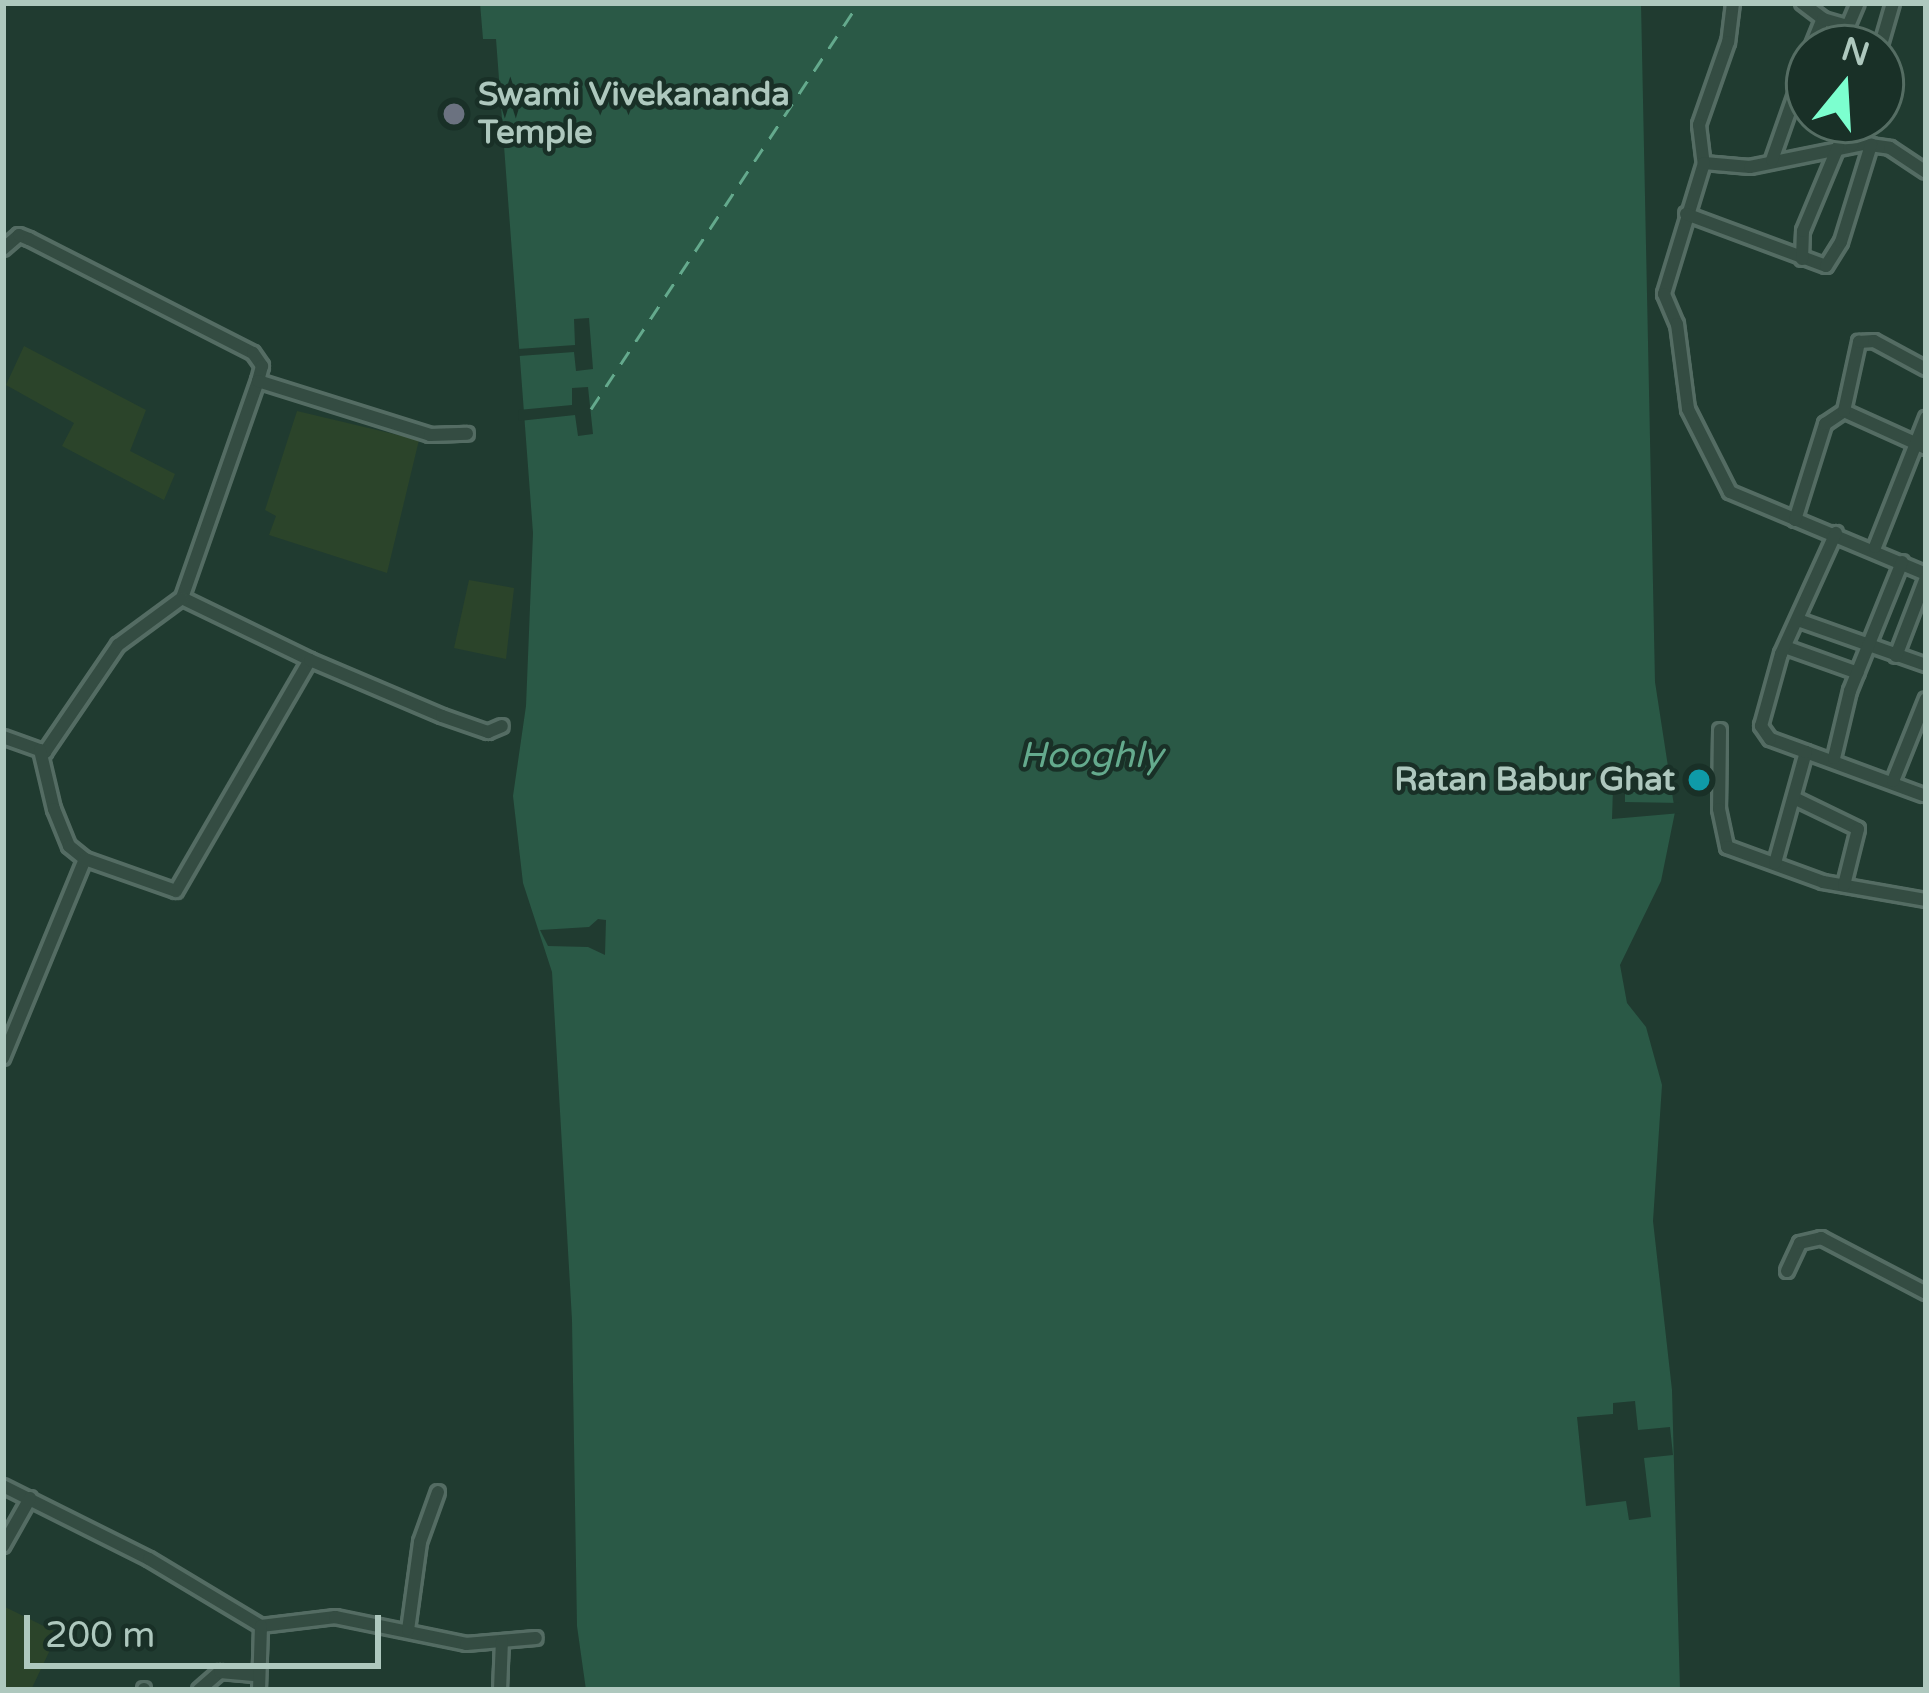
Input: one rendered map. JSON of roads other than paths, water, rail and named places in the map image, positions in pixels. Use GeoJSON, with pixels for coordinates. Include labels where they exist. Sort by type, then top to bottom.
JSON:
{"type":"FeatureCollection","features":[{"type":"Feature","properties":{"kind":"street"},"geometry":{"type":"LineString","coordinates":[[1733,3],[1728,42],[1699,125],[1704,163],[1664,294],[1677,324],[1688,409],[1730,492],[1875,548],[1926,576],[1896,656]]}},
{"type":"Feature","properties":{"kind":"street"},"geometry":{"type":"LineString","coordinates":[[1802,3],[1823,20],[1848,26],[1858,3]]}},
{"type":"Feature","properties":{"kind":"street"},"geometry":{"type":"LineString","coordinates":[[1821,24],[1823,20]]}},
{"type":"Feature","properties":{"kind":"street"},"geometry":{"type":"LineString","coordinates":[[1772,160],[1785,123]]}},
{"type":"Feature","properties":{"kind":"street"},"geometry":{"type":"LineString","coordinates":[[1704,163],[1772,160],[1871,145],[1924,163]]}},
{"type":"Feature","properties":{"kind":"street"},"geometry":{"type":"LineString","coordinates":[[1686,214],[1826,266],[1835,258],[1871,145]]}},
{"type":"Feature","properties":{"kind":"street"},"geometry":{"type":"LineString","coordinates":[[1802,260],[1803,231],[1845,146]]}},
{"type":"Feature","properties":{"kind":"street"},"geometry":{"type":"LineString","coordinates":[[3,249],[19,236],[29,239],[253,353],[262,366],[182,598],[118,645],[59,741],[40,750],[3,737]]}},
{"type":"Feature","properties":{"kind":"street"},"geometry":{"type":"LineString","coordinates":[[1795,520],[1826,424],[1844,410],[1846,376],[1862,339],[1926,369]]}},
{"type":"Feature","properties":{"kind":"street"},"geometry":{"type":"LineString","coordinates":[[258,381],[430,435],[467,434]]}},
{"type":"Feature","properties":{"kind":"street"},"geometry":{"type":"LineString","coordinates":[[1844,410],[1920,446]]}},
{"type":"Feature","properties":{"kind":"street"},"geometry":{"type":"LineString","coordinates":[[1875,548],[1920,446],[1926,418]]}},
{"type":"Feature","properties":{"kind":"street"},"geometry":{"type":"LineString","coordinates":[[1835,533],[1785,647],[1761,731],[1923,795]]}},
{"type":"Feature","properties":{"kind":"street"},"geometry":{"type":"LineString","coordinates":[[1834,758],[1858,673],[1901,562]]}},
{"type":"Feature","properties":{"kind":"street"},"geometry":{"type":"LineString","coordinates":[[182,598],[442,716],[488,732],[502,726]]}},
{"type":"Feature","properties":{"kind":"street"},"geometry":{"type":"LineString","coordinates":[[1798,620],[1926,665]]}},
{"type":"Feature","properties":{"kind":"street"},"geometry":{"type":"LineString","coordinates":[[1785,647],[1858,673]]}},
{"type":"Feature","properties":{"kind":"street"},"geometry":{"type":"LineString","coordinates":[[40,750],[54,809],[69,846],[85,860],[176,890],[310,660]]}},
{"type":"Feature","properties":{"kind":"street"},"geometry":{"type":"LineString","coordinates":[[1893,781],[1926,699]]}},
{"type":"Feature","properties":{"kind":"street"},"geometry":{"type":"LineString","coordinates":[[1720,730],[1721,839],[1774,863],[1844,885],[1926,900]]}},
{"type":"Feature","properties":{"kind":"street"},"geometry":{"type":"LineString","coordinates":[[1774,863],[1806,752]]}},
{"type":"Feature","properties":{"kind":"street"},"geometry":{"type":"LineString","coordinates":[[1794,798],[1858,829],[1844,885]]}},
{"type":"Feature","properties":{"kind":"street"},"geometry":{"type":"LineString","coordinates":[[3,1058],[85,860]]}},
{"type":"Feature","properties":{"kind":"street"},"geometry":{"type":"LineString","coordinates":[[1787,1271],[1800,1243],[1821,1238],[1926,1294]]}},
{"type":"Feature","properties":{"kind":"street"},"geometry":{"type":"LineString","coordinates":[[3,1486],[260,1625],[335,1617],[466,1644],[536,1638]]}},
{"type":"Feature","properties":{"kind":"street"},"geometry":{"type":"LineString","coordinates":[[408,1630],[421,1542],[438,1492]]}},
{"type":"Feature","properties":{"kind":"street"},"geometry":{"type":"LineString","coordinates":[[3,1546],[30,1498]]}},
{"type":"Feature","properties":{"kind":"street"},"geometry":{"type":"LineString","coordinates":[[259,1690],[260,1625]]}},
{"type":"Feature","properties":{"kind":"street"},"geometry":{"type":"LineString","coordinates":[[500,1690],[502,1641]]}},
{"type":"Feature","properties":{"kind":"street"},"geometry":{"type":"LineString","coordinates":[[199,1690],[220,1672],[257,1675]]}},
{"type":"Feature","properties":{"kind":"water","name":"Hooghly"},"geometry":{"type":"Polygon","coordinates":[[[480,3],[1641,3],[1655,682],[1675,812],[1661,881],[1620,965],[1627,1003],[1646,1027],[1662,1085],[1653,1221],[1672,1390],[1680,1690],[586,1690],[577,1626],[572,1320],[552,972],[523,883],[513,796],[526,706],[533,533],[496,39],[483,39],[480,3]]]}},
{"type":"Feature","properties":{"kind":"place","name":"Swami Vivekananda Temple"},"geometry":{"type":"Point","coordinates":[454,114]}},
{"type":"Feature","properties":{"kind":"place","name":"Ratan Babur Ghat"},"geometry":{"type":"Point","coordinates":[1699,780]}}]}
